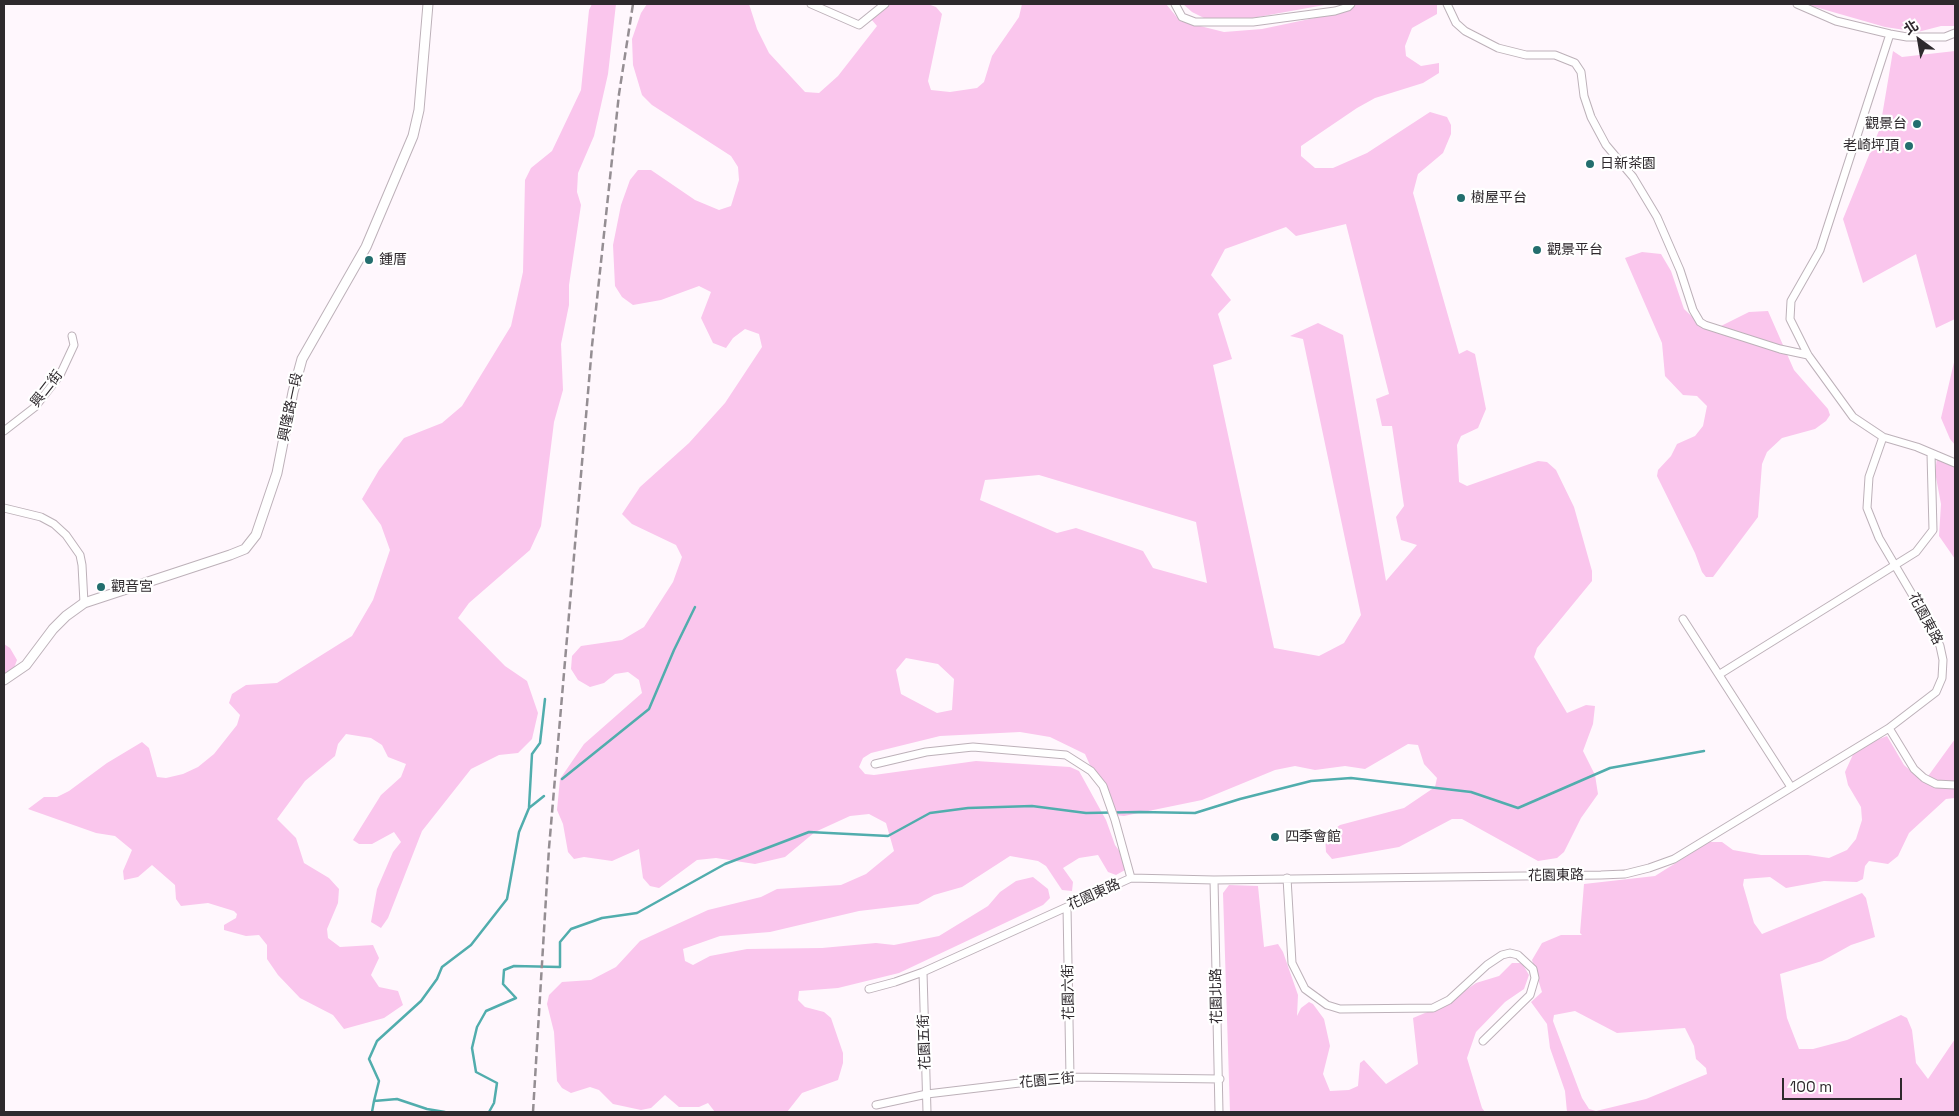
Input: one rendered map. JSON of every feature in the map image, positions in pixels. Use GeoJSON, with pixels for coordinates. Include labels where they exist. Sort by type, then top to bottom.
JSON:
{"type":"FeatureCollection","features":[{"type":"Feature","properties":{"kind":"street","name":"興隆路一段"},"geometry":{"type":"LineString","coordinates":[[4,680],[26,665],[53,629],[66,616],[84,603],[230,555],[244,549],[256,535],[278,473],[293,392],[302,359],[366,248],[413,136],[419,110],[428,4]]}},
{"type":"Feature","properties":{"kind":"street"},"geometry":{"type":"LineString","coordinates":[[811,4],[859,25],[885,4]]}},
{"type":"Feature","properties":{"kind":"street"},"geometry":{"type":"LineString","coordinates":[[1175,4],[1182,16],[1195,22],[1253,22],[1335,11],[1348,7],[1351,4]]}},
{"type":"Feature","properties":{"kind":"street"},"geometry":{"type":"LineString","coordinates":[[1447,4],[1456,23],[1465,31],[1498,48],[1526,55],[1555,55],[1575,63],[1581,72],[1584,96],[1591,116],[1606,145],[1633,176],[1658,217],[1680,270],[1693,310],[1700,322],[1780,349],[1808,355]]}},
{"type":"Feature","properties":{"kind":"street"},"geometry":{"type":"LineString","coordinates":[[1797,4],[1836,21],[1890,34],[1907,37],[1944,37],[1955,33]]}},
{"type":"Feature","properties":{"kind":"street"},"geometry":{"type":"LineString","coordinates":[[1890,34],[1820,250],[1791,301],[1790,319],[1808,355],[1853,417],[1884,437],[1955,463]]}},
{"type":"Feature","properties":{"kind":"street","name":"興二街"},"geometry":{"type":"LineString","coordinates":[[4,431],[35,407],[60,375],[74,345],[72,336]]}},
{"type":"Feature","properties":{"kind":"street","name":"花園東路"},"geometry":{"type":"LineString","coordinates":[[869,989],[922,972],[1131,878],[1214,880],[1625,874],[1674,859],[1890,728],[1936,692],[1942,678],[1943,660],[1940,646],[1933,630],[1879,538],[1867,508],[1869,477],[1884,437]]}},
{"type":"Feature","properties":{"kind":"street"},"geometry":{"type":"LineString","coordinates":[[1720,674],[1916,552],[1933,530],[1931,454]]}},
{"type":"Feature","properties":{"kind":"street"},"geometry":{"type":"LineString","coordinates":[[4,508],[41,517],[54,524],[66,536],[80,555],[84,603]]}},
{"type":"Feature","properties":{"kind":"street"},"geometry":{"type":"LineString","coordinates":[[1683,619],[1791,787]]}},
{"type":"Feature","properties":{"kind":"street"},"geometry":{"type":"LineString","coordinates":[[1890,728],[1914,769],[1924,778],[1936,784],[1955,785]]}},
{"type":"Feature","properties":{"kind":"street"},"geometry":{"type":"LineString","coordinates":[[875,764],[926,752],[973,747],[1066,755],[1091,771],[1103,786],[1109,800],[1131,878]]}},
{"type":"Feature","properties":{"kind":"street"},"geometry":{"type":"LineString","coordinates":[[1287,878],[1292,963],[1304,989],[1327,1005],[1340,1008],[1432,1008],[1449,1000],[1487,965],[1502,955],[1510,953],[1518,955],[1533,970],[1535,978],[1530,995],[1483,1041]]}},
{"type":"Feature","properties":{"kind":"street","name":"花園北路"},"geometry":{"type":"LineString","coordinates":[[1214,880],[1220,1079],[1219,1112]]}},
{"type":"Feature","properties":{"kind":"street","name":"花園六街"},"geometry":{"type":"LineString","coordinates":[[1067,907],[1070,1077]]}},
{"type":"Feature","properties":{"kind":"street","name":"花園五街"},"geometry":{"type":"LineString","coordinates":[[922,972],[927,1112]]}},
{"type":"Feature","properties":{"kind":"street","name":"花園三街"},"geometry":{"type":"LineString","coordinates":[[876,1105],[927,1094],[1070,1077],[1220,1079]]}},
{"type":"Feature","properties":{"kind":"shaded area"},"geometry":{"type":"Polygon","coordinates":[[[592,4],[616,4],[608,74],[594,136],[578,173],[577,192],[581,205],[569,285],[569,305],[561,344],[563,390],[554,422],[541,526],[530,550],[469,603],[458,618],[505,666],[527,681],[538,713],[532,739],[518,753],[499,755],[471,769],[422,831],[388,918],[381,928],[371,922],[377,889],[393,852],[401,842],[394,832],[372,844],[359,844],[353,840],[381,795],[401,777],[406,764],[388,757],[382,745],[371,738],[346,734],[338,744],[335,756],[305,781],[277,819],[296,838],[304,863],[329,878],[339,889],[338,903],[327,929],[328,938],[340,947],[373,945],[379,958],[371,975],[379,987],[398,991],[403,1005],[384,1018],[344,1029],[333,1015],[300,998],[278,975],[267,959],[267,945],[259,935],[246,936],[224,930],[224,925],[236,918],[237,914],[234,911],[208,903],[181,906],[176,899],[175,885],[152,865],[138,877],[124,880],[123,871],[132,850],[115,836],[96,833],[28,809],[44,797],[57,797],[69,791],[107,763],[142,742],[149,748],[157,777],[166,778],[183,774],[198,767],[214,754],[237,725],[240,715],[229,703],[232,694],[246,685],[277,683],[352,636],[373,600],[390,550],[381,525],[362,499],[379,470],[404,438],[442,423],[462,406],[511,326],[523,272],[525,180],[531,168],[552,151],[581,90],[589,10],[592,4]]]}},
{"type":"Feature","properties":{"kind":"shaded area"},"geometry":{"type":"Polygon","coordinates":[[[647,4],[749,4],[757,29],[769,53],[805,92],[819,93],[838,76],[877,26],[871,19],[887,4],[928,4],[936,7],[942,14],[928,81],[931,90],[950,92],[977,88],[984,82],[992,56],[1019,17],[1022,4],[1166,4],[1180,21],[1224,32],[1262,29],[1319,17],[1348,4],[1437,4],[1437,14],[1412,28],[1405,46],[1406,56],[1421,66],[1439,63],[1439,73],[1423,83],[1375,98],[1357,108],[1301,146],[1301,156],[1315,168],[1333,168],[1367,153],[1430,112],[1447,117],[1451,125],[1451,134],[1443,153],[1418,174],[1413,193],[1459,354],[1467,350],[1475,354],[1486,409],[1478,428],[1461,436],[1457,445],[1459,482],[1467,486],[1538,461],[1547,462],[1556,470],[1574,507],[1592,571],[1592,581],[1537,648],[1534,657],[1567,713],[1586,705],[1595,706],[1593,724],[1583,751],[1595,775],[1598,794],[1581,818],[1564,852],[1557,858],[1538,861],[1462,819],[1452,819],[1399,847],[1332,859],[1326,852],[1325,836],[1340,825],[1404,808],[1435,787],[1437,778],[1424,764],[1418,745],[1408,744],[1365,769],[1345,766],[1315,770],[1295,766],[1275,770],[1202,800],[1124,816],[1114,815],[1109,808],[1085,754],[1050,737],[1020,732],[940,736],[871,753],[863,758],[859,767],[865,774],[874,775],[976,761],[1070,767],[1079,771],[1106,820],[1115,845],[1126,860],[1125,870],[1116,875],[1108,872],[1098,855],[1079,858],[1063,868],[1073,882],[1072,891],[1062,890],[1046,866],[1038,861],[1010,856],[962,887],[934,895],[918,904],[859,911],[770,932],[720,936],[683,949],[685,961],[693,965],[710,956],[747,949],[822,948],[876,943],[894,945],[939,936],[988,906],[1000,892],[1016,881],[1033,877],[1048,889],[1050,898],[1043,905],[899,973],[838,988],[799,991],[798,1000],[805,1007],[824,1012],[831,1018],[843,1053],[843,1063],[838,1080],[802,1093],[787,1112],[715,1112],[708,1103],[699,1107],[679,1107],[665,1095],[651,1108],[641,1110],[613,1104],[599,1090],[590,1087],[571,1093],[562,1088],[557,1081],[554,1032],[547,1004],[549,995],[562,982],[591,980],[616,967],[640,941],[708,910],[761,897],[777,889],[841,885],[866,874],[894,851],[886,823],[869,814],[850,816],[815,832],[785,857],[755,864],[716,858],[697,860],[659,888],[650,886],[643,878],[639,849],[612,861],[584,857],[574,859],[568,852],[563,824],[557,810],[560,779],[584,744],[642,693],[639,680],[628,672],[615,674],[604,683],[590,687],[578,680],[571,669],[572,656],[581,646],[622,640],[644,627],[673,582],[682,557],[676,545],[632,524],[622,514],[640,487],[689,443],[725,403],[762,347],[759,334],[745,329],[733,338],[726,348],[713,343],[701,318],[711,292],[699,286],[661,300],[633,305],[622,297],[615,286],[613,245],[621,205],[630,180],[638,170],[651,170],[695,200],[719,210],[731,206],[739,180],[738,167],[731,156],[652,105],[642,95],[633,65],[632,39],[641,13],[647,4]],[[1346,224],[1296,236],[1286,227],[1225,249],[1211,275],[1231,300],[1218,314],[1232,359],[1213,365],[1274,648],[1319,656],[1344,643],[1361,615],[1303,339],[1290,336],[1318,323],[1343,335],[1386,581],[1417,545],[1401,540],[1396,517],[1404,506],[1392,426],[1382,426],[1376,399],[1389,394],[1346,224]],[[1039,475],[985,480],[980,500],[1057,533],[1076,528],[1143,551],[1153,568],[1207,583],[1196,522],[1039,475]],[[906,658],[896,670],[901,694],[937,713],[952,710],[954,679],[938,664],[906,658]]]}},
{"type":"Feature","properties":{"kind":"shaded area"},"geometry":{"type":"Polygon","coordinates":[[[1183,4],[1330,4],[1241,20],[1204,18],[1192,12],[1183,4]]]}},
{"type":"Feature","properties":{"kind":"shaded area"},"geometry":{"type":"Polygon","coordinates":[[[1805,4],[1955,4],[1955,26],[1941,26],[1918,32],[1885,27],[1805,4]]]}},
{"type":"Feature","properties":{"kind":"shaded area"},"geometry":{"type":"Polygon","coordinates":[[[1893,51],[1902,57],[1955,51],[1955,319],[1936,328],[1916,254],[1863,283],[1843,219],[1880,128],[1893,51]]]}},
{"type":"Feature","properties":{"kind":"shaded area"},"geometry":{"type":"Polygon","coordinates":[[[1642,252],[1661,254],[1671,271],[1684,309],[1703,327],[1715,329],[1749,312],[1768,311],[1794,370],[1828,409],[1830,415],[1826,421],[1815,429],[1782,438],[1767,452],[1762,464],[1758,517],[1713,577],[1706,577],[1702,572],[1695,553],[1657,476],[1658,470],[1671,456],[1677,444],[1695,436],[1703,426],[1707,406],[1697,396],[1683,395],[1665,376],[1662,343],[1625,258],[1642,252]]]}},
{"type":"Feature","properties":{"kind":"shaded area"},"geometry":{"type":"Polygon","coordinates":[[[1955,358],[1955,445],[1950,439],[1941,418],[1955,358]]]}},
{"type":"Feature","properties":{"kind":"shaded area"},"geometry":{"type":"Polygon","coordinates":[[[1943,457],[1955,468],[1955,559],[1939,536],[1941,504],[1935,472],[1937,458],[1943,457]]]}},
{"type":"Feature","properties":{"kind":"shaded area"},"geometry":{"type":"Polygon","coordinates":[[[4,644],[10,648],[17,660],[14,668],[4,676],[4,644]]]}},
{"type":"Feature","properties":{"kind":"shaded area"},"geometry":{"type":"Polygon","coordinates":[[[1887,736],[1904,765],[1919,778],[1926,779],[1955,739],[1955,798],[1946,799],[1909,833],[1898,856],[1888,864],[1869,861],[1865,866],[1863,879],[1857,882],[1824,881],[1786,888],[1770,877],[1744,879],[1743,885],[1754,923],[1762,934],[1862,893],[1866,898],[1875,937],[1851,945],[1822,961],[1780,974],[1787,1018],[1799,1049],[1813,1049],[1847,1040],[1901,1015],[1907,1018],[1912,1030],[1916,1063],[1928,1079],[1955,1039],[1955,1112],[1567,1112],[1565,1091],[1550,1048],[1547,1024],[1531,1002],[1542,992],[1532,960],[1542,943],[1561,935],[1582,935],[1580,933],[1584,884],[1655,876],[1709,842],[1722,842],[1733,850],[1761,855],[1808,855],[1829,858],[1847,850],[1856,839],[1862,820],[1861,807],[1848,785],[1845,772],[1856,748],[1887,736]],[[1575,1011],[1554,1015],[1553,1021],[1582,1098],[1589,1109],[1596,1111],[1646,1099],[1707,1074],[1706,1068],[1696,1059],[1694,1046],[1685,1028],[1617,1033],[1575,1011]]]}},
{"type":"Feature","properties":{"kind":"shaded area"},"geometry":{"type":"Polygon","coordinates":[[[1229,885],[1258,886],[1264,947],[1278,944],[1283,952],[1298,995],[1297,1016],[1301,1008],[1309,1002],[1313,1004],[1324,1019],[1330,1046],[1323,1074],[1330,1091],[1349,1090],[1358,1086],[1360,1063],[1364,1060],[1386,1084],[1418,1064],[1413,1018],[1444,1005],[1476,983],[1499,976],[1512,963],[1522,963],[1529,975],[1524,989],[1505,1002],[1476,1032],[1467,1058],[1482,1108],[1485,1112],[1230,1112],[1223,893],[1229,885]]]}},
{"type":"Feature","properties":{"kind":"waterway"},"geometry":{"type":"LineString","coordinates":[[562,779],[649,709],[695,607]]}},
{"type":"Feature","properties":{"kind":"waterway"},"geometry":{"type":"LineString","coordinates":[[529,807],[532,754],[540,743],[545,699]]}},
{"type":"Feature","properties":{"kind":"waterway"},"geometry":{"type":"LineString","coordinates":[[489,1112],[494,1103],[497,1083],[476,1072],[472,1048],[477,1027],[486,1011],[516,998],[503,984],[504,970],[514,966],[560,967],[560,942],[571,929],[602,918],[637,913],[725,864],[809,832],[888,836],[930,813],[968,808],[1032,806],[1086,813],[1195,813],[1240,799],[1311,781],[1351,778],[1471,792],[1518,808],[1610,768],[1704,751]]}},
{"type":"Feature","properties":{"kind":"waterway"},"geometry":{"type":"LineString","coordinates":[[374,1101],[379,1081],[369,1059],[377,1041],[421,1001],[437,979],[442,967],[471,945],[507,899],[519,832],[529,808],[544,796]]}},
{"type":"Feature","properties":{"kind":"waterway"},"geometry":{"type":"LineString","coordinates":[[372,1112],[374,1101],[397,1099],[427,1109],[445,1112]]}},
{"type":"Feature","properties":{"kind":"railway"},"geometry":{"type":"LineString","coordinates":[[533,1112],[549,848],[592,346],[619,94],[633,4]]}},
{"type":"Feature","properties":{"kind":"place","name":"觀景台"},"geometry":{"type":"Point","coordinates":[1917,124]}},
{"type":"Feature","properties":{"kind":"place","name":"老崎坪頂"},"geometry":{"type":"Point","coordinates":[1909,146]}},
{"type":"Feature","properties":{"kind":"place","name":"日新茶園"},"geometry":{"type":"Point","coordinates":[1590,164]}},
{"type":"Feature","properties":{"kind":"place","name":"樹屋平台"},"geometry":{"type":"Point","coordinates":[1461,198]}},
{"type":"Feature","properties":{"kind":"place","name":"觀景平台"},"geometry":{"type":"Point","coordinates":[1537,250]}},
{"type":"Feature","properties":{"kind":"place","name":"鍾厝"},"geometry":{"type":"Point","coordinates":[369,260]}},
{"type":"Feature","properties":{"kind":"place","name":"觀音宮"},"geometry":{"type":"Point","coordinates":[101,587]}},
{"type":"Feature","properties":{"kind":"place","name":"四季會館"},"geometry":{"type":"Point","coordinates":[1275,837]}}]}
